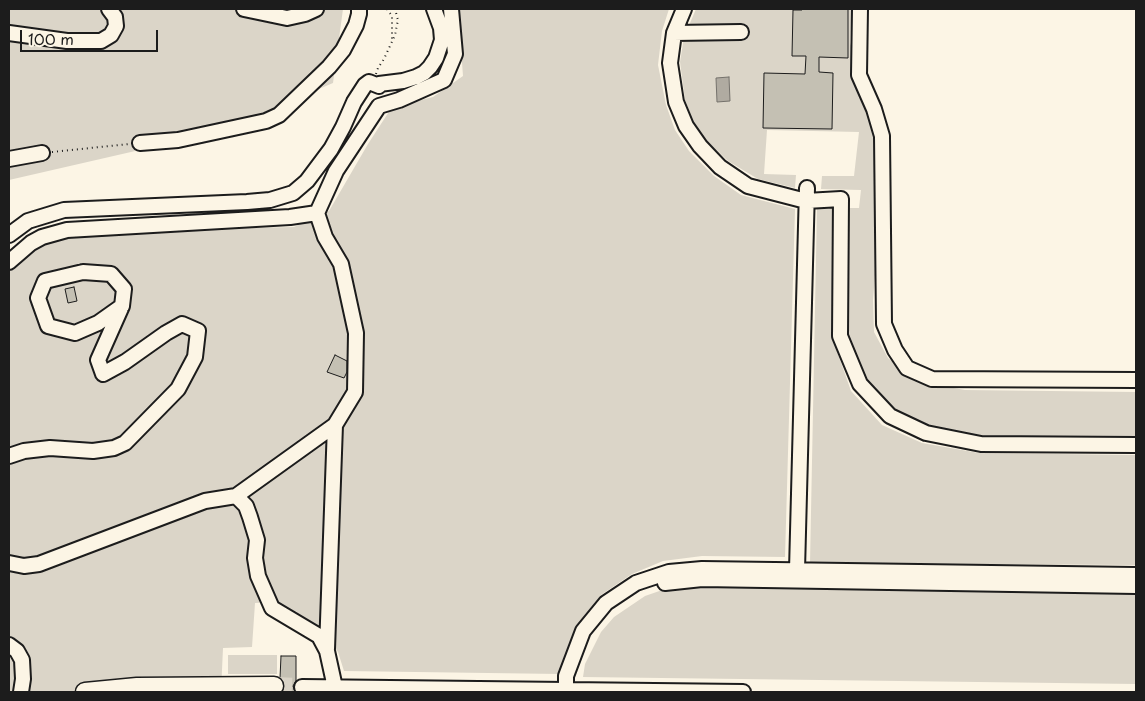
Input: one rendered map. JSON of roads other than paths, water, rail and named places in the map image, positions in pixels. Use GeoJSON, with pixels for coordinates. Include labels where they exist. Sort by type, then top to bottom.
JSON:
{"type":"FeatureCollection","features":[{"type":"Feature","properties":{"kind":"main road"},"geometry":{"type":"LineString","coordinates":[[85,692],[137,687],[274,686]]}},
{"type":"Feature","properties":{"kind":"street"},"geometry":{"type":"LineString","coordinates":[[9,33],[67,41],[101,41],[111,35],[116,26],[114,17],[108,9]]}},
{"type":"Feature","properties":{"kind":"street"},"geometry":{"type":"LineString","coordinates":[[244,9],[287,18],[305,14],[316,9]]}},
{"type":"Feature","properties":{"kind":"street"},"geometry":{"type":"LineString","coordinates":[[140,143],[178,140],[266,121],[279,115],[329,67],[342,50],[356,25],[359,9]]}},
{"type":"Feature","properties":{"kind":"street"},"geometry":{"type":"LineString","coordinates":[[9,234],[28,221],[64,210],[247,202],[270,200],[288,195],[301,188],[316,171],[343,127],[360,90],[369,82],[379,86],[379,84],[416,77],[424,73],[436,58],[442,40],[441,28],[434,9]]}},
{"type":"Feature","properties":{"kind":"street"},"geometry":{"type":"LineString","coordinates":[[9,563],[24,566],[38,564],[205,501],[236,496],[335,425],[355,392],[356,333],[340,264],[325,237],[317,213],[336,171],[379,106],[399,100],[444,80],[455,54],[451,9]]}},
{"type":"Feature","properties":{"kind":"street"},"geometry":{"type":"LineString","coordinates":[[684,9],[674,32],[670,63],[676,102],[686,126],[700,146],[720,167],[748,186],[841,199],[840,336],[860,384],[890,416],[926,433],[981,444],[1136,446]]}},
{"type":"Feature","properties":{"kind":"street"},"geometry":{"type":"LineString","coordinates":[[860,9],[859,76],[874,109],[882,136],[884,324],[895,350],[907,368],[932,379],[1136,380]]}},
{"type":"Feature","properties":{"kind":"street"},"geometry":{"type":"LineString","coordinates":[[674,32],[741,32]]}},
{"type":"Feature","properties":{"kind":"street"},"geometry":{"type":"LineString","coordinates":[[9,159],[42,154]]}},
{"type":"Feature","properties":{"kind":"street"},"geometry":{"type":"LineString","coordinates":[[796,570],[807,194]]}},
{"type":"Feature","properties":{"kind":"street"},"geometry":{"type":"LineString","coordinates":[[9,262],[42,237],[67,230],[290,218],[317,213]]}},
{"type":"Feature","properties":{"kind":"street"},"geometry":{"type":"LineString","coordinates":[[9,456],[24,451],[50,448],[93,451],[114,448],[125,443],[178,389],[195,357],[198,331],[182,324],[166,332],[125,362],[103,374],[98,360],[122,306],[124,289],[111,274],[83,272],[45,281],[38,298],[48,326],[75,333],[98,323],[122,306]]}},
{"type":"Feature","properties":{"kind":"street"},"geometry":{"type":"LineString","coordinates":[[335,425],[327,652],[335,690]]}},
{"type":"Feature","properties":{"kind":"street"},"geometry":{"type":"LineString","coordinates":[[236,496],[246,506],[250,517],[257,540],[255,558],[258,576],[272,608],[319,636],[327,652]]}},
{"type":"Feature","properties":{"kind":"street"},"geometry":{"type":"LineString","coordinates":[[569,691],[566,676],[583,631],[606,603],[636,583],[669,572],[702,568],[1136,576]]}},
{"type":"Feature","properties":{"kind":"street"},"geometry":{"type":"LineString","coordinates":[[569,691],[591,635],[611,610],[639,591],[670,581],[702,579],[1136,586]]}},
{"type":"Feature","properties":{"kind":"street"},"geometry":{"type":"LineString","coordinates":[[9,645],[17,651],[22,660],[24,679],[21,692]]}},
{"type":"Feature","properties":{"kind":"street"},"geometry":{"type":"LineString","coordinates":[[302,687],[335,690],[743,692]]}},
{"type":"Feature","properties":{"kind":"tunnel"},"geometry":{"type":"LineString","coordinates":[[274,686],[302,687]]}}]}
